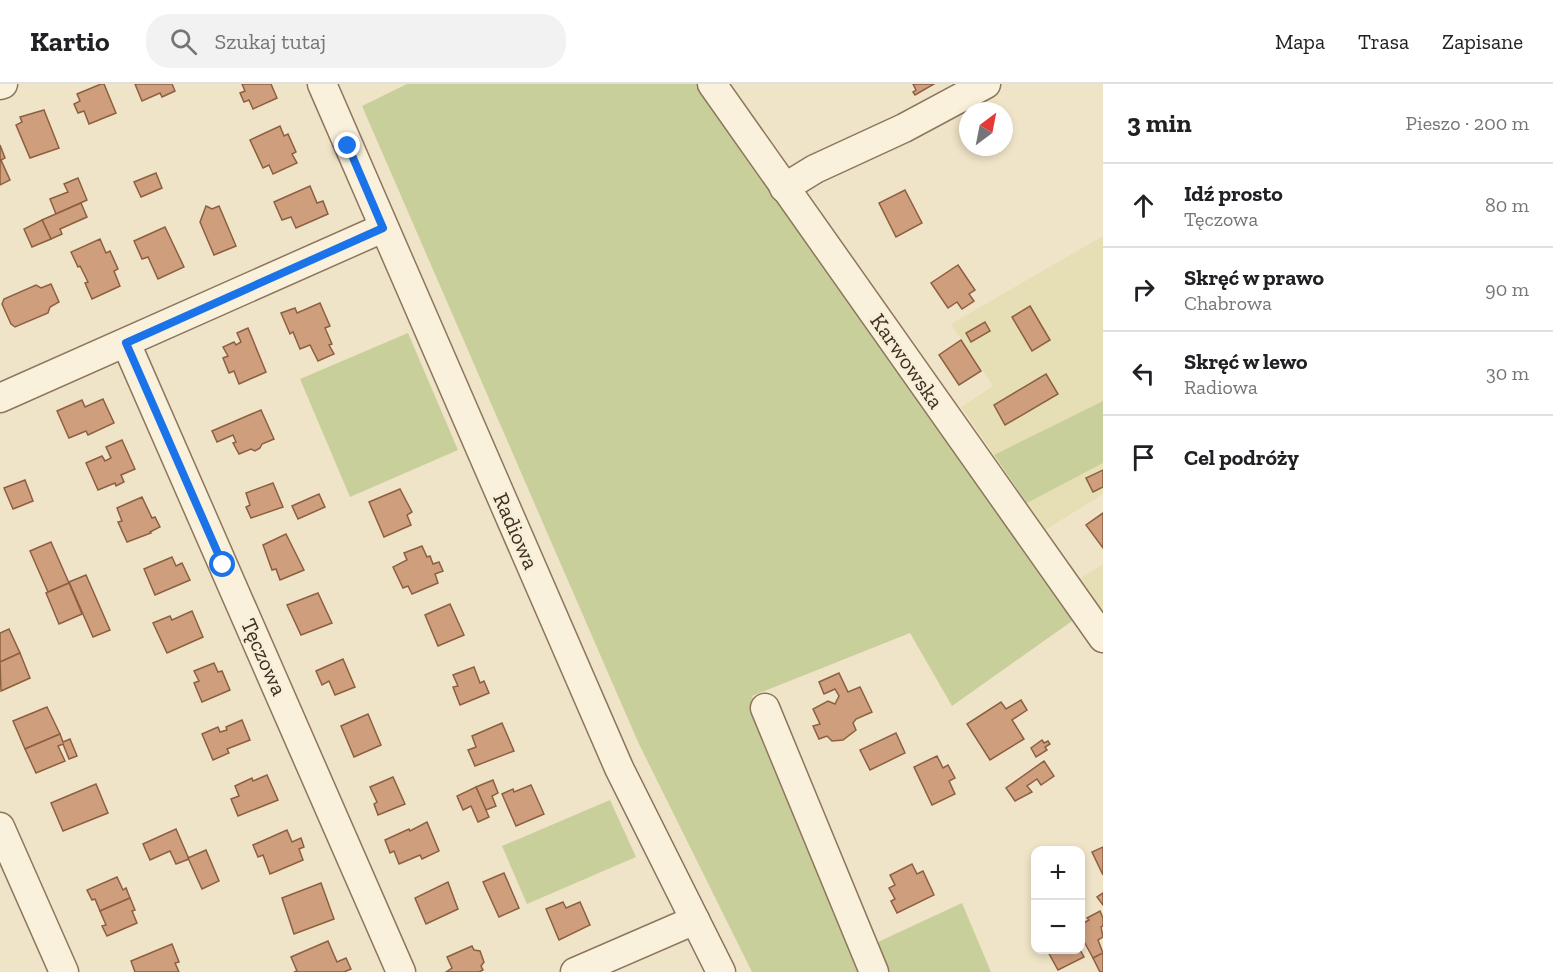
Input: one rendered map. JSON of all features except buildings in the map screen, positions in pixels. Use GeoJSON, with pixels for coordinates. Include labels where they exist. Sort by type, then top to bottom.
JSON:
{"type":"FeatureCollection","features":[{"type":"Feature","properties":{"kind":"street","name":"Radiowa"},"geometry":{"type":"LineString","coordinates":[[322,84],[619,768],[721,972]]}},
{"type":"Feature","properties":{"kind":"street","name":"Karwowska"},"geometry":{"type":"LineString","coordinates":[[712,84],[1103,638]]}},
{"type":"Feature","properties":{"kind":"street"},"geometry":{"type":"LineString","coordinates":[[784,188],[815,169],[904,128],[986,84]]}},
{"type":"Feature","properties":{"kind":"street"},"geometry":{"type":"LineString","coordinates":[[0,398],[383,228]]}},
{"type":"Feature","properties":{"kind":"street","name":"Tęczowa"},"geometry":{"type":"LineString","coordinates":[[126,343],[401,972]]}},
{"type":"Feature","properties":{"kind":"street"},"geometry":{"type":"LineString","coordinates":[[765,708],[874,972]]}},
{"type":"Feature","properties":{"kind":"street"},"geometry":{"type":"LineString","coordinates":[[0,827],[64,972]]}},
{"type":"Feature","properties":{"kind":"street"},"geometry":{"type":"LineString","coordinates":[[575,972],[695,920]]}},
{"type":"Feature","properties":{"kind":"shaded area"},"geometry":{"type":"Polygon","coordinates":[[[1103,236],[1103,401],[994,455],[961,407],[993,386],[951,324],[1103,236]]]}},
{"type":"Feature","properties":{"kind":"shaded area"},"geometry":{"type":"Polygon","coordinates":[[[1103,463],[1103,494],[1045,530],[1027,503],[1103,463]]]}},
{"type":"Feature","properties":{"kind":"shaded area"},"geometry":{"type":"Polygon","coordinates":[[[1103,565],[1103,614],[1079,579],[1103,565]]]}},
{"type":"Feature","properties":{"kind":"green space"},"geometry":{"type":"Polygon","coordinates":[[[407,84],[700,84],[1075,619],[952,706],[910,633],[752,696],[862,972],[752,972],[638,742],[362,106],[407,84]]]}},
{"type":"Feature","properties":{"kind":"green space"},"geometry":{"type":"Polygon","coordinates":[[[408,333],[458,450],[350,497],[300,379],[408,333]]]}},
{"type":"Feature","properties":{"kind":"green space"},"geometry":{"type":"Polygon","coordinates":[[[1103,401],[1103,463],[1027,503],[994,455],[1103,401]]]}},
{"type":"Feature","properties":{"kind":"green space"},"geometry":{"type":"Polygon","coordinates":[[[610,800],[636,857],[527,904],[502,846],[610,800]]]}},
{"type":"Feature","properties":{"kind":"green space"},"geometry":{"type":"Polygon","coordinates":[[[962,903],[991,972],[887,972],[878,942],[962,903]]]}},
{"type":"Feature","properties":{"kind":"route"},"geometry":{"type":"LineString","coordinates":[[223,565],[126,343],[383,228],[348,146]]}}]}
